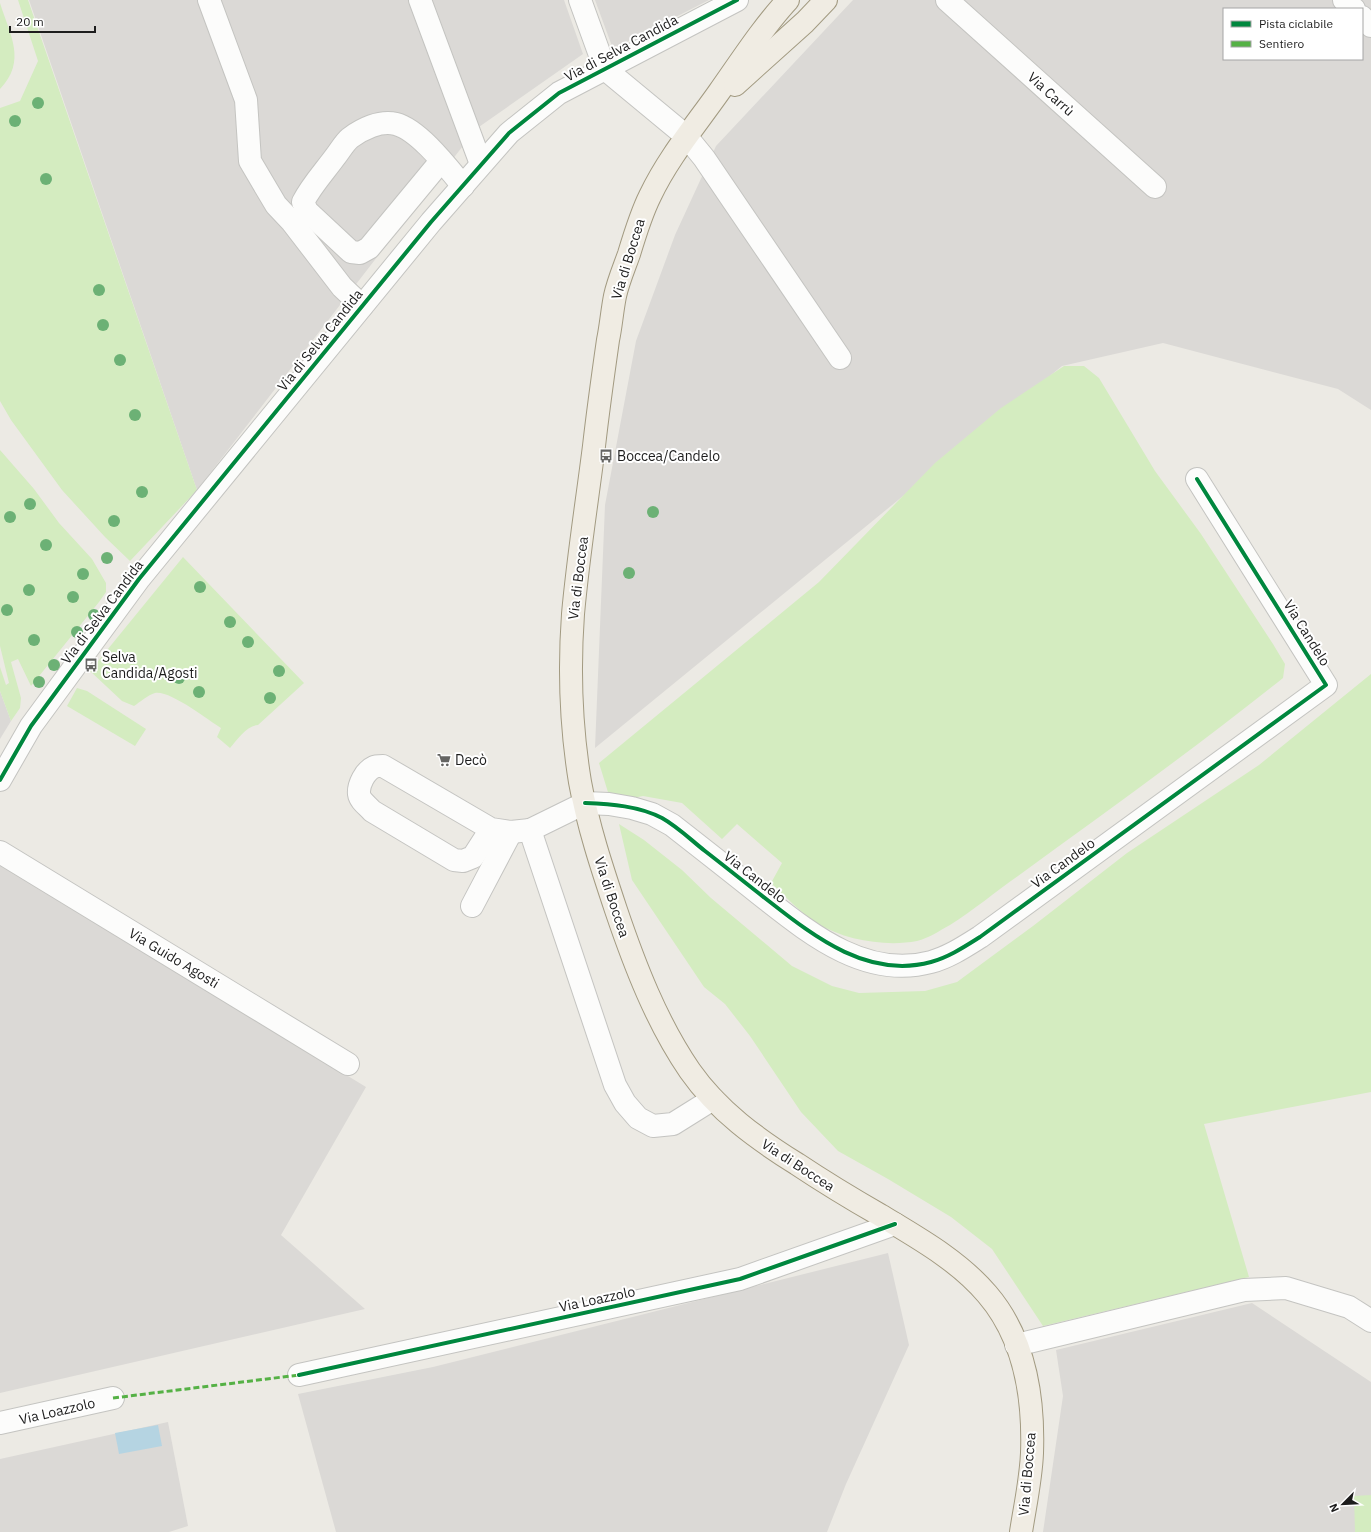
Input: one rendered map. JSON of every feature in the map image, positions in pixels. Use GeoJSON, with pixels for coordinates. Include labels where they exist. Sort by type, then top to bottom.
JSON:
{"type":"FeatureCollection","features":[{"type":"Feature","properties":{"kind":"main road","name":"Via di Boccea"},"geometry":{"type":"LineString","coordinates":[[788,0],[774,16],[686,136],[664,170],[650,196],[638,224],[615,296],[602,380],[573,612],[571,676],[574,738],[585,803],[599,858],[625,936],[640,975],[659,1016],[689,1069],[728,1114],[764,1143],[842,1193],[937,1250],[976,1282],[995,1304],[1007,1324],[1016,1345],[1025,1373],[1032,1415],[1032,1456],[1021,1532]]}},
{"type":"Feature","properties":{"kind":"main road","name":"Via di Boccea"},"geometry":{"type":"LineString","coordinates":[[704,112],[805,22],[826,0]]}},
{"type":"Feature","properties":{"kind":"street"},"geometry":{"type":"LineString","coordinates":[[209,0],[246,100],[250,162],[276,205],[292,222],[342,287],[362,306]]}},
{"type":"Feature","properties":{"kind":"street"},"geometry":{"type":"LineString","coordinates":[[420,0],[482,164]]}},
{"type":"Feature","properties":{"kind":"street"},"geometry":{"type":"LineString","coordinates":[[580,0],[605,69]]}},
{"type":"Feature","properties":{"kind":"street","name":"Via di Selva Candida"},"geometry":{"type":"LineString","coordinates":[[0,780],[31,726],[139,579],[431,222],[509,133],[554,97],[737,0]]}},
{"type":"Feature","properties":{"kind":"street","name":"Via Carrù"},"geometry":{"type":"LineString","coordinates":[[947,0],[1155,187]]}},
{"type":"Feature","properties":{"kind":"street"},"geometry":{"type":"LineString","coordinates":[[1344,0],[1353,8]]}},
{"type":"Feature","properties":{"kind":"street"},"geometry":{"type":"LineString","coordinates":[[1363,18],[1371,26]]}},
{"type":"Feature","properties":{"kind":"street","name":"Via di Selva Candida"},"geometry":{"type":"LineString","coordinates":[[605,69],[686,136],[704,158],[840,358]]}},
{"type":"Feature","properties":{"kind":"street"},"geometry":{"type":"LineString","coordinates":[[441,161],[369,248],[360,253],[351,252],[307,211],[303,202],[308,192],[349,139],[364,129],[382,124],[396,124],[413,133],[441,161],[463,186]]}},
{"type":"Feature","properties":{"kind":"street","name":"Via Candelo"},"geometry":{"type":"LineString","coordinates":[[585,803],[609,804],[632,808],[662,818],[804,929],[840,951],[858,958],[895,966],[931,962],[949,955],[980,937],[1326,685],[1197,479]]}},
{"type":"Feature","properties":{"kind":"street"},"geometry":{"type":"LineString","coordinates":[[585,803],[511,830],[473,857],[463,861],[454,860],[372,811],[363,802],[359,794],[361,782],[368,770],[374,767],[383,766],[511,830],[615,1085],[625,1102],[638,1118],[654,1126],[673,1124],[714,1099]]}},
{"type":"Feature","properties":{"kind":"street"},"geometry":{"type":"LineString","coordinates":[[472,906],[511,830]]}},
{"type":"Feature","properties":{"kind":"street","name":"Via Guido Agosti"},"geometry":{"type":"LineString","coordinates":[[0,852],[348,1064]]}},
{"type":"Feature","properties":{"kind":"street","name":"Via Loazzolo"},"geometry":{"type":"LineString","coordinates":[[299,1375],[740,1279],[895,1224]]}},
{"type":"Feature","properties":{"kind":"street"},"geometry":{"type":"LineString","coordinates":[[1016,1345],[1244,1290],[1286,1288],[1349,1306],[1371,1321]]}},
{"type":"Feature","properties":{"kind":"street","name":"Via Loazzolo"},"geometry":{"type":"LineString","coordinates":[[0,1423],[114,1398]]}},
{"type":"Feature","properties":{"kind":"shaded area"},"geometry":{"type":"Polygon","coordinates":[[[29,0],[564,0],[583,54],[476,129],[197,490],[29,0]]]}},
{"type":"Feature","properties":{"kind":"shaded area"},"geometry":{"type":"Polygon","coordinates":[[[595,0],[709,0],[613,49],[595,0]]]}},
{"type":"Feature","properties":{"kind":"shaded area"},"geometry":{"type":"Polygon","coordinates":[[[853,0],[1371,0],[1371,410],[1338,389],[1163,343],[1062,366],[595,748],[605,505],[636,341],[675,235],[716,146],[853,0]]]}},
{"type":"Feature","properties":{"kind":"shaded area"},"geometry":{"type":"Polygon","coordinates":[[[0,691],[11,721],[0,739],[0,691]]]}},
{"type":"Feature","properties":{"kind":"shaded area"},"geometry":{"type":"Polygon","coordinates":[[[0,864],[366,1087],[281,1235],[365,1309],[0,1393],[0,864]]]}},
{"type":"Feature","properties":{"kind":"shaded area"},"geometry":{"type":"Polygon","coordinates":[[[888,1253],[909,1345],[846,1484],[827,1532],[336,1532],[298,1394],[433,1367],[888,1253]]]}},
{"type":"Feature","properties":{"kind":"shaded area"},"geometry":{"type":"Polygon","coordinates":[[[1252,1303],[1371,1382],[1371,1532],[1043,1532],[1063,1396],[1056,1350],[1252,1303]]]}},
{"type":"Feature","properties":{"kind":"shaded area"},"geometry":{"type":"Polygon","coordinates":[[[168,1422],[188,1526],[169,1532],[0,1532],[0,1459],[168,1422]]]}},
{"type":"Feature","properties":{"kind":"green space"},"geometry":{"type":"Polygon","coordinates":[[[18,0],[28,0],[197,490],[130,561],[105,537],[62,490],[11,420],[0,401],[0,108],[20,101],[38,61],[18,0]]]}},
{"type":"Feature","properties":{"kind":"green space"},"geometry":{"type":"Polygon","coordinates":[[[0,3],[12,37],[15,58],[13,68],[8,79],[0,89],[0,3]]]}},
{"type":"Feature","properties":{"kind":"green space"},"geometry":{"type":"Polygon","coordinates":[[[1064,366],[1084,366],[1099,378],[1155,471],[1201,534],[1273,644],[1285,664],[1283,678],[1185,754],[968,913],[934,934],[917,941],[892,943],[866,941],[840,934],[818,924],[800,910],[771,883],[782,863],[737,824],[722,839],[682,803],[643,796],[611,802],[599,763],[819,582],[935,463],[1001,408],[1064,366]]]}},
{"type":"Feature","properties":{"kind":"green space"},"geometry":{"type":"Polygon","coordinates":[[[0,450],[34,489],[59,523],[92,559],[106,583],[106,592],[99,602],[31,686],[18,659],[11,662],[21,698],[20,708],[11,721],[0,691],[0,667],[6,685],[9,683],[0,646],[0,450]]]}},
{"type":"Feature","properties":{"kind":"green space"},"geometry":{"type":"Polygon","coordinates":[[[183,557],[304,683],[258,725],[250,727],[246,730],[230,748],[217,737],[221,728],[170,696],[162,693],[155,693],[134,706],[122,701],[90,671],[183,557]]]}},
{"type":"Feature","properties":{"kind":"green space"},"geometry":{"type":"Polygon","coordinates":[[[1371,674],[1371,1092],[1204,1124],[1249,1277],[1043,1326],[992,1249],[951,1217],[838,1151],[801,1112],[750,1036],[725,1004],[704,987],[632,880],[619,824],[644,840],[682,870],[711,898],[792,966],[832,986],[859,993],[925,991],[957,982],[1033,926],[1127,853],[1259,765],[1371,674]]]}},
{"type":"Feature","properties":{"kind":"green space"},"geometry":{"type":"Polygon","coordinates":[[[77,688],[87,691],[146,729],[135,746],[67,706],[77,688]]]}},
{"type":"Feature","properties":{"kind":"green space"},"geometry":{"type":"Polygon","coordinates":[[[1371,1495],[1371,1532],[1355,1532],[1354,1496],[1371,1495]]]}},
{"type":"Feature","properties":{"kind":"water"},"geometry":{"type":"Polygon","coordinates":[[[158,1425],[162,1446],[119,1454],[115,1433],[158,1425]]]}},
{"type":"Feature","properties":{"kind":"marked path"},"geometry":{"type":"LineString","coordinates":[[113,1398],[299,1375]]}},
{"type":"Feature","properties":{"kind":"cycle path"},"geometry":{"type":"LineString","coordinates":[[0,780],[31,726],[139,579],[431,222],[509,133],[559,93],[737,0]]}},
{"type":"Feature","properties":{"kind":"cycle path"},"geometry":{"type":"LineString","coordinates":[[585,803],[634,808],[662,818],[679,829],[788,916],[806,929],[844,952],[865,960],[886,965],[908,966],[931,962],[956,951],[980,937],[1326,685],[1197,479]]}},
{"type":"Feature","properties":{"kind":"cycle path"},"geometry":{"type":"LineString","coordinates":[[299,1375],[740,1279],[895,1224]]}},
{"type":"Feature","properties":{"kind":"place","name":"Boccea/Candelo"},"geometry":{"type":"Point","coordinates":[606,456]}},
{"type":"Feature","properties":{"kind":"place","name":"Selva Candida/Agosti"},"geometry":{"type":"Point","coordinates":[91,665]}},
{"type":"Feature","properties":{"kind":"place","name":"Decò"},"geometry":{"type":"Point","coordinates":[444,760]}}]}
